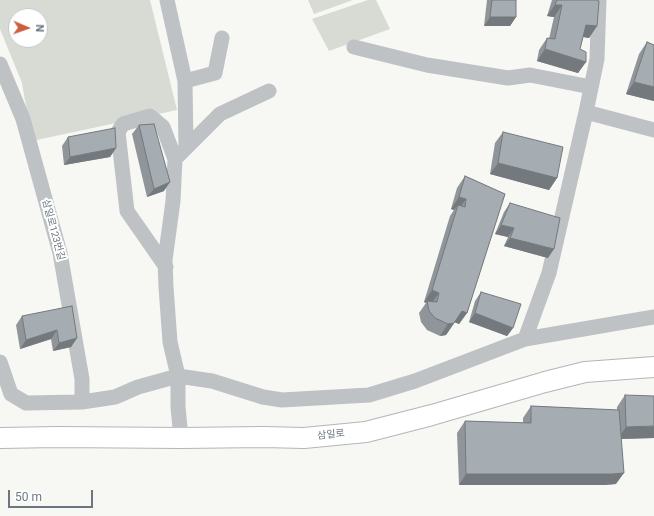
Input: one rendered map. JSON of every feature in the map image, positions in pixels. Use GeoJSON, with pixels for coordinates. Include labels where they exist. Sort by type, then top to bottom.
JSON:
{"type":"FeatureCollection","features":[{"type":"Feature","properties":{"kind":"main road","name":"삼일로"},"geometry":{"type":"LineString","coordinates":[[0,438],[304,438],[366,432],[585,372],[654,367]]}},
{"type":"Feature","properties":{"kind":"street"},"geometry":{"type":"LineString","coordinates":[[167,0],[185,81],[186,148]]}},
{"type":"Feature","properties":{"kind":"street"},"geometry":{"type":"LineString","coordinates":[[525,339],[549,273],[586,112],[597,59],[599,0]]}},
{"type":"Feature","properties":{"kind":"street"},"geometry":{"type":"LineString","coordinates":[[185,81],[215,73],[222,38]]}},
{"type":"Feature","properties":{"kind":"street"},"geometry":{"type":"LineString","coordinates":[[354,48],[427,65],[508,78],[530,75],[591,87]]}},
{"type":"Feature","properties":{"kind":"street","name":"삼일로123번길"},"geometry":{"type":"LineString","coordinates":[[0,64],[23,119],[60,253],[82,379],[82,402]]}},
{"type":"Feature","properties":{"kind":"street"},"geometry":{"type":"LineString","coordinates":[[175,159],[220,114],[269,91]]}},
{"type":"Feature","properties":{"kind":"street"},"geometry":{"type":"LineString","coordinates":[[586,112],[654,130]]}},
{"type":"Feature","properties":{"kind":"street"},"geometry":{"type":"LineString","coordinates":[[166,267],[127,211],[118,132],[123,124],[150,116],[163,127],[175,159],[173,201],[165,260],[166,267],[166,287],[170,342],[178,376],[180,438]]}},
{"type":"Feature","properties":{"kind":"street"},"geometry":{"type":"LineString","coordinates":[[0,362],[11,394],[26,402],[82,402],[115,397],[138,387],[178,376],[212,381],[263,397],[282,400],[369,395],[415,381],[525,339],[654,317]]}},
{"type":"Feature","properties":{"kind":"shaded area"},"geometry":{"type":"Polygon","coordinates":[[[0,0],[150,0],[177,110],[32,141],[22,83],[0,29],[0,0]]]}},
{"type":"Feature","properties":{"kind":"shaded area"},"geometry":{"type":"Polygon","coordinates":[[[308,0],[353,0],[314,14],[308,0]]]}},
{"type":"Feature","properties":{"kind":"shaded area"},"geometry":{"type":"Polygon","coordinates":[[[368,0],[376,0],[390,29],[329,51],[312,19],[368,0]]]}},
{"type":"Feature","properties":{"kind":"building"},"geometry":{"type":"Polygon","coordinates":[[[492,0],[516,0],[516,17],[490,17],[492,0]]]}},
{"type":"Feature","properties":{"kind":"building"},"geometry":{"type":"Polygon","coordinates":[[[557,0],[599,1],[597,26],[586,25],[580,49],[586,52],[586,62],[545,49],[547,38],[555,39],[562,5],[555,5],[557,0]]]}},
{"type":"Feature","properties":{"kind":"building"},"geometry":{"type":"Polygon","coordinates":[[[647,42],[654,45],[654,87],[634,82],[647,42]]]}},
{"type":"Feature","properties":{"kind":"building"},"geometry":{"type":"Polygon","coordinates":[[[154,124],[170,182],[154,189],[139,125],[154,124]]]}},
{"type":"Feature","properties":{"kind":"building"},"geometry":{"type":"Polygon","coordinates":[[[115,128],[116,148],[70,157],[68,137],[115,128]]]}},
{"type":"Feature","properties":{"kind":"building"},"geometry":{"type":"Polygon","coordinates":[[[503,132],[563,147],[557,178],[498,163],[503,132]]]}},
{"type":"Feature","properties":{"kind":"building"},"geometry":{"type":"Polygon","coordinates":[[[465,176],[505,194],[467,313],[462,311],[454,323],[448,324],[435,318],[429,311],[427,301],[437,302],[439,293],[432,290],[458,205],[465,207],[466,199],[459,197],[465,176]]]}},
{"type":"Feature","properties":{"kind":"building"},"geometry":{"type":"Polygon","coordinates":[[[510,203],[560,218],[554,249],[510,238],[514,228],[501,225],[510,203]]]}},
{"type":"Feature","properties":{"kind":"building"},"geometry":{"type":"Polygon","coordinates":[[[481,292],[521,304],[513,328],[475,313],[481,292]]]}},
{"type":"Feature","properties":{"kind":"building"},"geometry":{"type":"Polygon","coordinates":[[[72,306],[77,338],[59,343],[57,330],[26,340],[22,316],[72,306]]]}},
{"type":"Feature","properties":{"kind":"building"},"geometry":{"type":"Polygon","coordinates":[[[625,395],[654,396],[654,426],[626,427],[625,395]]]}},
{"type":"Feature","properties":{"kind":"building"},"geometry":{"type":"Polygon","coordinates":[[[531,406],[619,410],[624,473],[466,474],[465,421],[531,423],[531,406]]]}}]}
